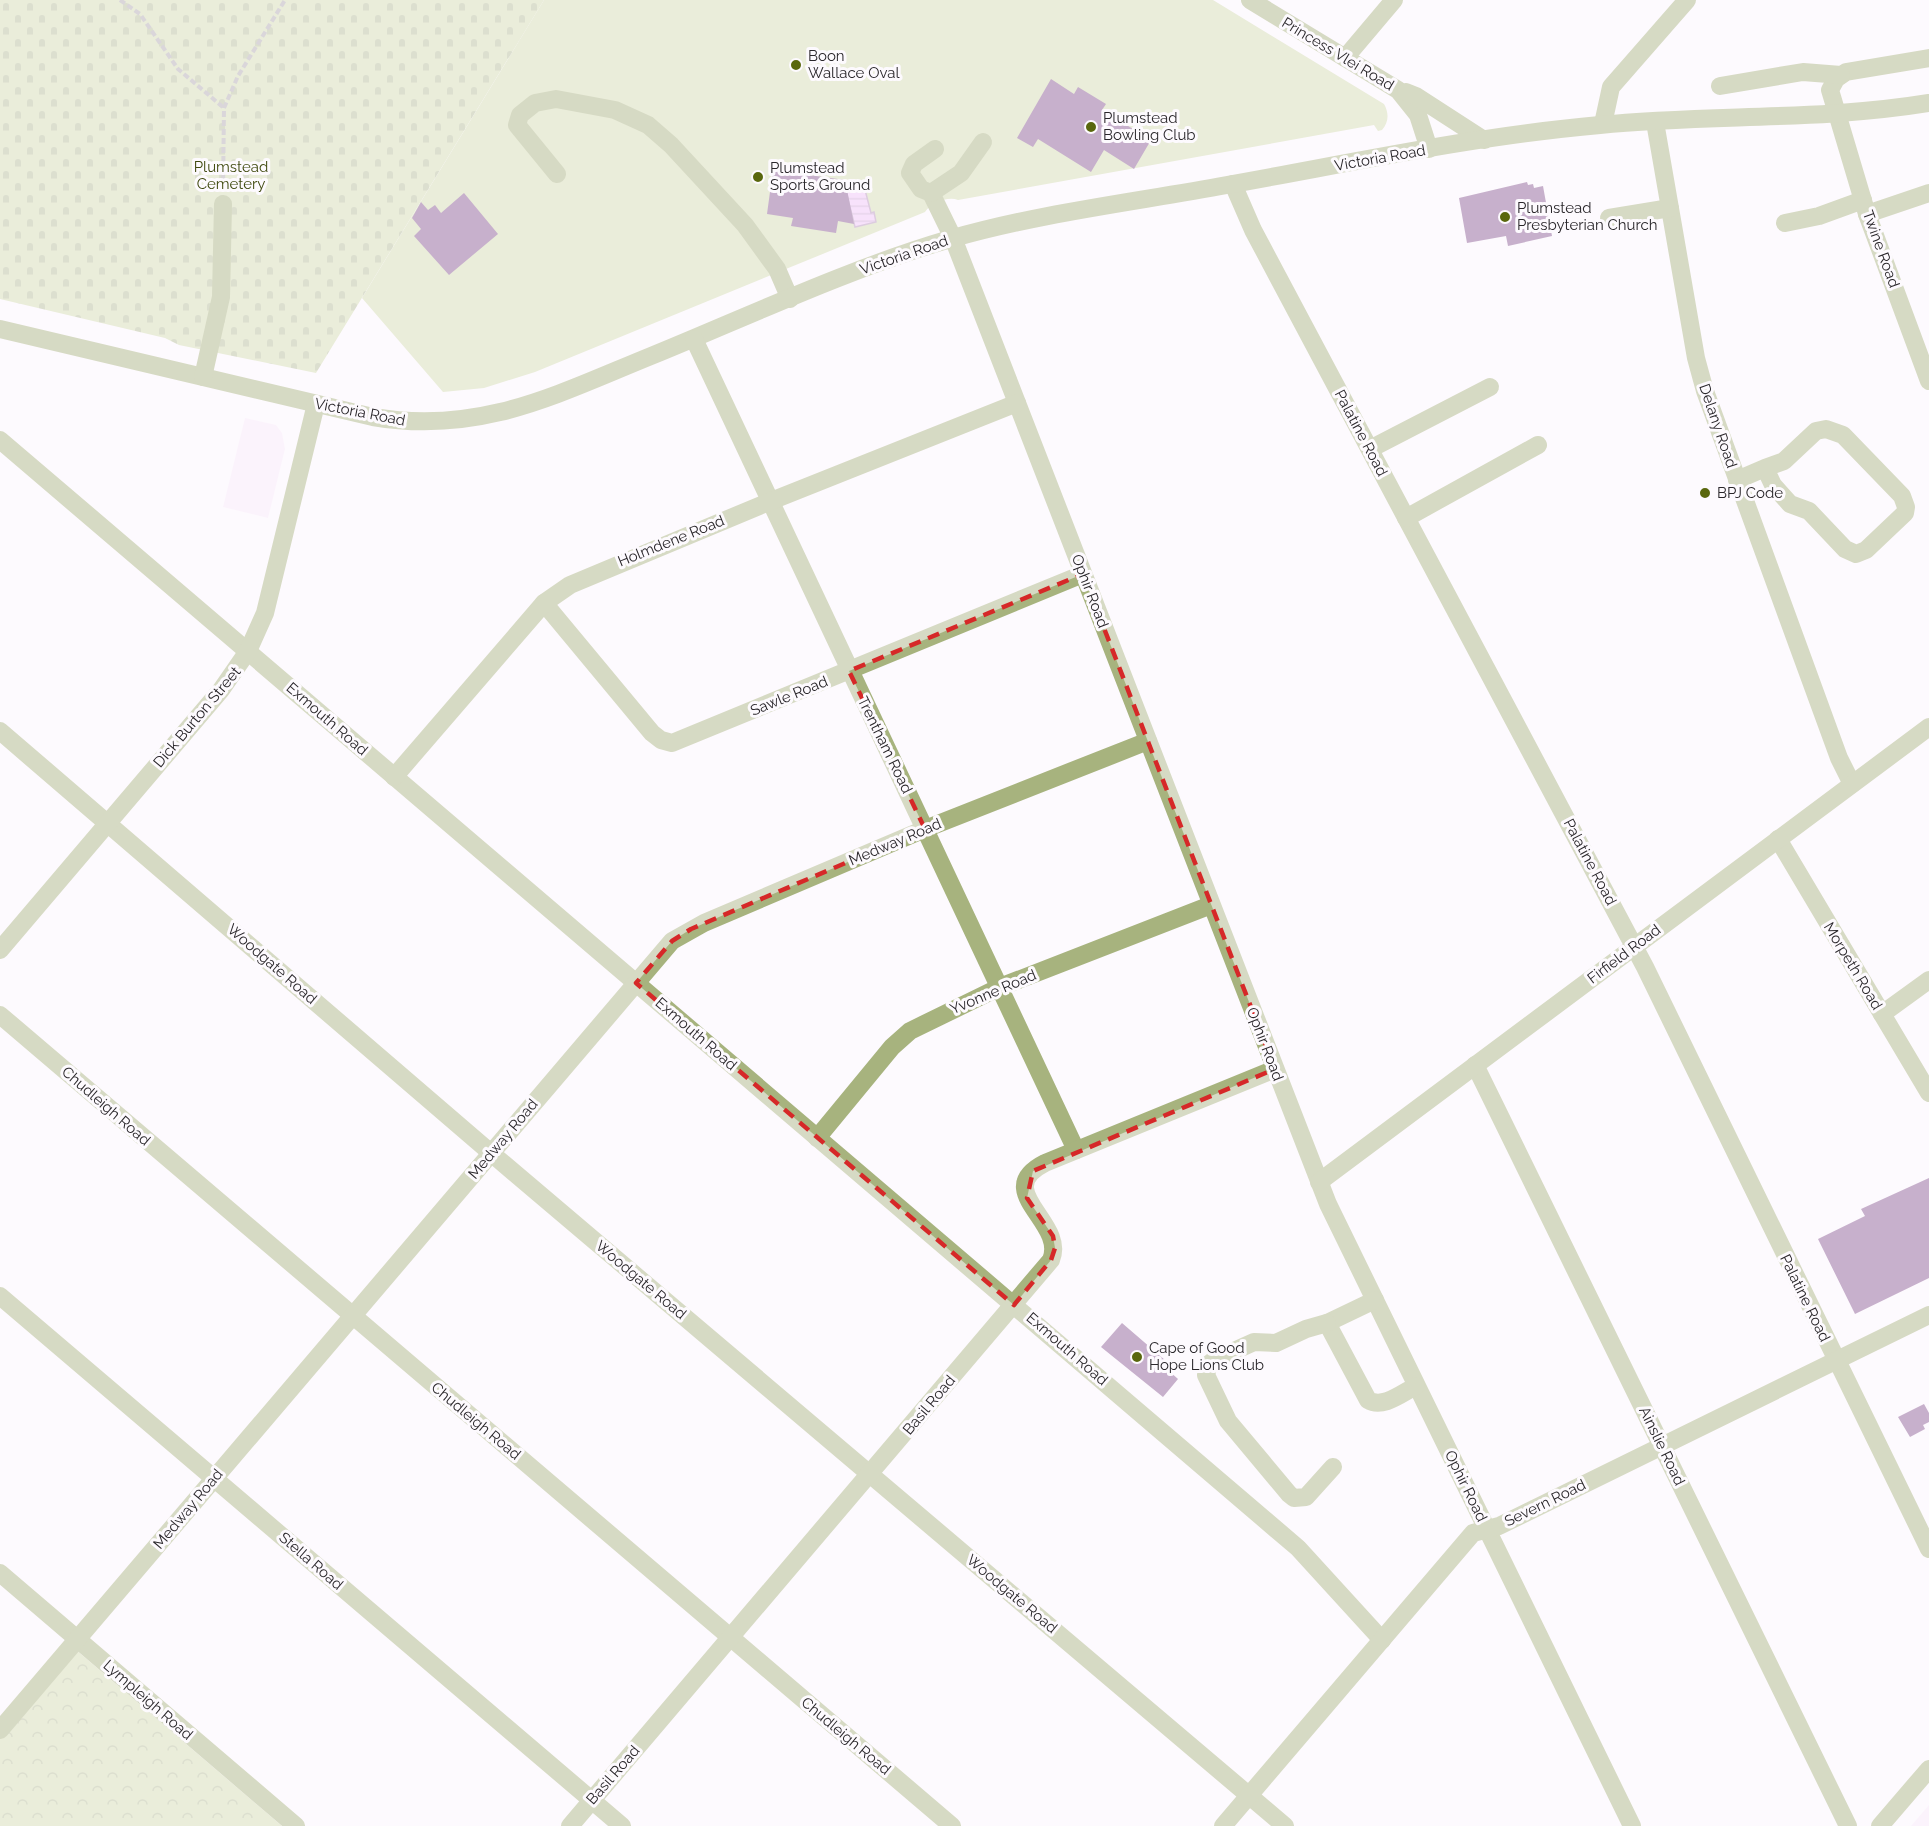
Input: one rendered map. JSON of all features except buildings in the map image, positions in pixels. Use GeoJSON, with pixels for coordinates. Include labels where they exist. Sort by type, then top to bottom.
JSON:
{"type":"FeatureCollection","features":[{"type":"Feature","properties":{"kind":"street","name":"Princess Vlei Road"},"geometry":{"type":"LineString","coordinates":[[1250,0],[1398,90],[1418,114],[1430,149]]}},
{"type":"Feature","properties":{"kind":"street"},"geometry":{"type":"LineString","coordinates":[[1345,57],[1394,0]]}},
{"type":"Feature","properties":{"kind":"street"},"geometry":{"type":"LineString","coordinates":[[1604,124],[1611,87],[1687,0]]}},
{"type":"Feature","properties":{"kind":"street"},"geometry":{"type":"LineString","coordinates":[[1720,86],[1794,73],[1841,75],[1929,58]]}},
{"type":"Feature","properties":{"kind":"street"},"geometry":{"type":"LineString","coordinates":[[1836,116],[1830,90],[1841,75]]}},
{"type":"Feature","properties":{"kind":"street"},"geometry":{"type":"LineString","coordinates":[[1398,90],[1416,96],[1484,140]]}},
{"type":"Feature","properties":{"kind":"street"},"geometry":{"type":"LineString","coordinates":[[557,174],[517,125],[520,115],[535,103],[548,99],[572,100],[637,118],[665,138],[745,225],[777,269],[790,299]]}},
{"type":"Feature","properties":{"kind":"street","name":"Victoria Road"},"geometry":{"type":"LineString","coordinates":[[0,329],[316,404],[402,421],[447,422],[489,417],[532,404],[868,267],[953,238],[1046,218],[1484,140],[1604,124],[1836,116],[1929,103]]}},
{"type":"Feature","properties":{"kind":"street","name":"Twine Road"},"geometry":{"type":"LineString","coordinates":[[1836,116],[1865,207],[1929,381]]}},
{"type":"Feature","properties":{"kind":"street","name":"Delany Road"},"geometry":{"type":"LineString","coordinates":[[1655,122],[1696,358],[1737,480],[1839,758],[1852,784]]}},
{"type":"Feature","properties":{"kind":"street"},"geometry":{"type":"LineString","coordinates":[[931,193],[961,173],[983,142]]}},
{"type":"Feature","properties":{"kind":"street","name":"Ophir Road"},"geometry":{"type":"LineString","coordinates":[[935,149],[914,164],[910,170],[919,186],[931,193],[953,238],[1319,1182],[1416,1386],[1632,1826]]}},
{"type":"Feature","properties":{"kind":"street","name":"Palatine Road"},"geometry":{"type":"LineString","coordinates":[[1233,184],[1253,230],[1634,946],[1929,1549]]}},
{"type":"Feature","properties":{"kind":"street"},"geometry":{"type":"LineString","coordinates":[[1785,223],[1929,193]]}},
{"type":"Feature","properties":{"kind":"street"},"geometry":{"type":"LineString","coordinates":[[203,377],[222,297],[223,204]]}},
{"type":"Feature","properties":{"kind":"street"},"geometry":{"type":"LineString","coordinates":[[1608,218],[1670,208]]}},
{"type":"Feature","properties":{"kind":"street","name":"Trentham Road"},"geometry":{"type":"LineString","coordinates":[[694,339],[1076,1150]]}},
{"type":"Feature","properties":{"kind":"street"},"geometry":{"type":"LineString","coordinates":[[1370,449],[1490,387]]}},
{"type":"Feature","properties":{"kind":"street","name":"Holmdene Road"},"geometry":{"type":"LineString","coordinates":[[394,777],[544,603],[584,578],[1017,403]]}},
{"type":"Feature","properties":{"kind":"street","name":"Dick Burton Street"},"geometry":{"type":"LineString","coordinates":[[0,950],[221,690],[248,651],[264,613],[316,404]]}},
{"type":"Feature","properties":{"kind":"street"},"geometry":{"type":"LineString","coordinates":[[1737,480],[1765,468],[1784,461],[1816,431],[1823,429],[1837,432],[1902,496],[1906,507],[1905,513],[1866,550],[1861,553],[1850,553],[1809,511],[1789,502],[1773,485],[1765,468]]}},
{"type":"Feature","properties":{"kind":"street","name":"Exmouth Road"},"geometry":{"type":"LineString","coordinates":[[0,440],[1298,1548],[1382,1640]]}},
{"type":"Feature","properties":{"kind":"street"},"geometry":{"type":"LineString","coordinates":[[1406,518],[1538,445]]}},
{"type":"Feature","properties":{"kind":"street","name":"Sawle Road"},"geometry":{"type":"LineString","coordinates":[[544,603],[652,733],[667,742],[683,740],[1083,574]]}},
{"type":"Feature","properties":{"kind":"street","name":"Firfield Road"},"geometry":{"type":"LineString","coordinates":[[1319,1182],[1929,727]]}},
{"type":"Feature","properties":{"kind":"street","name":"Woodgate Road"},"geometry":{"type":"LineString","coordinates":[[0,731],[491,1153],[1285,1826]]}},
{"type":"Feature","properties":{"kind":"street","name":"Medway Road"},"geometry":{"type":"LineString","coordinates":[[0,1730],[672,941],[691,929],[925,829],[1148,741]]}},
{"type":"Feature","properties":{"kind":"street","name":"Morpeth Road"},"geometry":{"type":"LineString","coordinates":[[1778,839],[1929,1093]]}},
{"type":"Feature","properties":{"kind":"street","name":"Yvonne Road"},"geometry":{"type":"LineString","coordinates":[[816,1138],[892,1047],[910,1030],[1000,987],[1211,905]]}},
{"type":"Feature","properties":{"kind":"street"},"geometry":{"type":"LineString","coordinates":[[1882,1014],[1929,980]]}},
{"type":"Feature","properties":{"kind":"street","name":"Chudleigh Road"},"geometry":{"type":"LineString","coordinates":[[0,1015],[952,1826]]}},
{"type":"Feature","properties":{"kind":"street","name":"Ainslie Road"},"geometry":{"type":"LineString","coordinates":[[1475,1065],[1848,1826]]}},
{"type":"Feature","properties":{"kind":"street","name":"Basil Road"},"geometry":{"type":"LineString","coordinates":[[570,1826],[1051,1260],[1055,1248],[1053,1236],[1027,1198],[1029,1177],[1038,1166],[1275,1069]]}},
{"type":"Feature","properties":{"kind":"street","name":"Stella Road"},"geometry":{"type":"LineString","coordinates":[[0,1296],[622,1826]]}},
{"type":"Feature","properties":{"kind":"street"},"geometry":{"type":"LineString","coordinates":[[1333,1467],[1306,1497],[1294,1498],[1228,1421],[1206,1375],[1209,1364],[1214,1360],[1250,1343],[1276,1343],[1306,1329],[1328,1323],[1375,1300]]}},
{"type":"Feature","properties":{"kind":"street","name":"Severn Road"},"geometry":{"type":"LineString","coordinates":[[1222,1826],[1473,1533],[1499,1526],[1929,1315]]}},
{"type":"Feature","properties":{"kind":"street"},"geometry":{"type":"LineString","coordinates":[[1328,1323],[1368,1400],[1373,1403],[1384,1402],[1416,1386]]}},
{"type":"Feature","properties":{"kind":"street","name":"Lympleigh Road"},"geometry":{"type":"LineString","coordinates":[[0,1574],[296,1826]]}},
{"type":"Feature","properties":{"kind":"street"},"geometry":{"type":"LineString","coordinates":[[1880,1826],[1929,1769]]}},
{"type":"Feature","properties":{"kind":"path"},"geometry":{"type":"LineString","coordinates":[[120,0],[140,14],[178,69],[224,108]]}},
{"type":"Feature","properties":{"kind":"path"},"geometry":{"type":"LineString","coordinates":[[223,204],[224,108],[238,76],[285,0]]}},
{"type":"Feature","properties":{"kind":"highlighted area"},"geometry":{"type":"Polygon","coordinates":[[[1083,574],[1275,1069],[1033,1171],[1027,1198],[1053,1236],[1055,1248],[1051,1260],[1014,1305],[636,983],[672,941],[691,929],[925,829],[849,671],[1083,574]]]}},
{"type":"Feature","properties":{"kind":"shaded area"},"geometry":{"type":"Polygon","coordinates":[[[863,182],[871,213],[874,212],[876,222],[855,227],[845,187],[863,182]]]}},
{"type":"Feature","properties":{"kind":"shaded area"},"geometry":{"type":"Polygon","coordinates":[[[245,418],[276,425],[282,433],[285,449],[268,518],[223,507],[245,418]]]}},
{"type":"Feature","properties":{"kind":"shaded area"},"geometry":{"type":"Polygon","coordinates":[[[1929,1805],[1929,1826],[1911,1826],[1929,1805]]]}},
{"type":"Feature","properties":{"kind":"green space","name":"Plumstead Cemetery"},"geometry":{"type":"Polygon","coordinates":[[[0,0],[544,0],[316,373],[179,345],[165,338],[0,299],[0,0]]]}},
{"type":"Feature","properties":{"kind":"green space","name":"Plumstead Sports Ground"},"geometry":{"type":"Polygon","coordinates":[[[544,0],[1213,0],[1384,104],[1387,111],[1386,124],[1382,130],[1378,131],[1374,125],[958,200],[940,201],[925,212],[535,372],[484,388],[443,392],[362,298],[544,0]]]}},
{"type":"Feature","properties":{"kind":"green space"},"geometry":{"type":"Polygon","coordinates":[[[75,1649],[282,1826],[0,1826],[0,1737],[75,1649]]]}},
{"type":"Feature","properties":{"kind":"place","name":"Boon Wallace Oval"},"geometry":{"type":"Point","coordinates":[796,65]}},
{"type":"Feature","properties":{"kind":"place","name":"Plumstead Bowling Club"},"geometry":{"type":"Point","coordinates":[1091,127]}},
{"type":"Feature","properties":{"kind":"place","name":"Plumstead Sports Ground"},"geometry":{"type":"Point","coordinates":[758,177]}},
{"type":"Feature","properties":{"kind":"place","name":"Plumstead Presbyterian Church"},"geometry":{"type":"Point","coordinates":[1505,217]}},
{"type":"Feature","properties":{"kind":"place","name":"BPJ Code"},"geometry":{"type":"Point","coordinates":[1705,493]}},
{"type":"Feature","properties":{"kind":"place","name":"Cape of Good Hope Lions Club"},"geometry":{"type":"Point","coordinates":[1137,1357]}}]}
